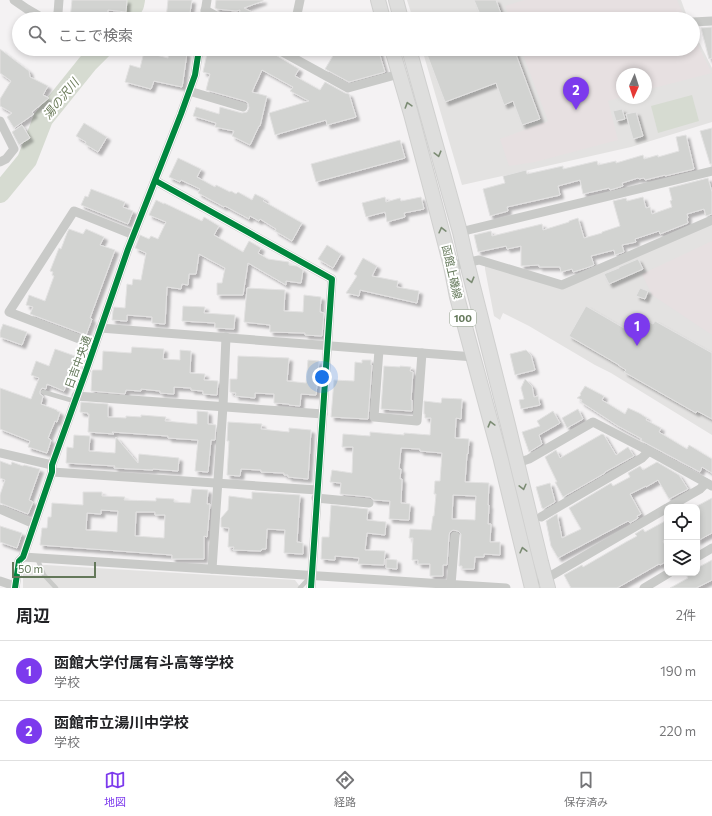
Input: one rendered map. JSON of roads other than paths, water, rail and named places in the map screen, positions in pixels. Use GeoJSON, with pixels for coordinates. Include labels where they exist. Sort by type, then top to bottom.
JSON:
{"type":"FeatureCollection","features":[{"type":"Feature","properties":{"kind":"main road"},"geometry":{"type":"LineString","coordinates":[[378,0],[381,12]]}},
{"type":"Feature","properties":{"kind":"main road"},"geometry":{"type":"LineString","coordinates":[[396,0],[399,12]]}},
{"type":"Feature","properties":{"kind":"main road","name":"函館上磯線"},"geometry":{"type":"LineString","coordinates":[[394,56],[451,266],[457,297],[474,357],[533,588]]}},
{"type":"Feature","properties":{"kind":"main road","name":"函館上磯線"},"geometry":{"type":"LineString","coordinates":[[411,56],[460,232],[547,583]]}},
{"type":"Feature","properties":{"kind":"street"},"geometry":{"type":"LineString","coordinates":[[14,0],[32,12]]}},
{"type":"Feature","properties":{"kind":"street"},"geometry":{"type":"LineString","coordinates":[[58,12],[59,0]]}},
{"type":"Feature","properties":{"kind":"street"},"geometry":{"type":"LineString","coordinates":[[204,12],[207,0]]}},
{"type":"Feature","properties":{"kind":"street"},"geometry":{"type":"LineString","coordinates":[[297,12],[300,0]]}},
{"type":"Feature","properties":{"kind":"street"},"geometry":{"type":"LineString","coordinates":[[700,22],[712,21]]}},
{"type":"Feature","properties":{"kind":"street","name":"日吉中央通"},"geometry":{"type":"LineString","coordinates":[[15,587],[19,561],[23,557],[75,398],[134,235],[181,114],[195,75],[198,56]]}},
{"type":"Feature","properties":{"kind":"street"},"geometry":{"type":"LineString","coordinates":[[291,56],[348,88],[399,74]]}},
{"type":"Feature","properties":{"kind":"street"},"geometry":{"type":"LineString","coordinates":[[189,91],[244,107]]}},
{"type":"Feature","properties":{"kind":"street"},"geometry":{"type":"LineString","coordinates":[[0,121],[14,150],[6,160],[0,162]]}},
{"type":"Feature","properties":{"kind":"street"},"geometry":{"type":"LineString","coordinates":[[460,232],[712,171]]}},
{"type":"Feature","properties":{"kind":"street"},"geometry":{"type":"LineString","coordinates":[[156,181],[332,279],[311,588]]}},
{"type":"Feature","properties":{"kind":"street"},"geometry":{"type":"LineString","coordinates":[[95,345],[9,312],[74,211],[134,235]]}},
{"type":"Feature","properties":{"kind":"street"},"geometry":{"type":"LineString","coordinates":[[451,266],[479,260],[562,285],[712,220]]}},
{"type":"Feature","properties":{"kind":"street"},"geometry":{"type":"LineString","coordinates":[[100,328],[474,357]]}},
{"type":"Feature","properties":{"kind":"street"},"geometry":{"type":"LineString","coordinates":[[212,569],[226,337]]}},
{"type":"Feature","properties":{"kind":"street"},"geometry":{"type":"LineString","coordinates":[[379,350],[374,417],[417,421],[422,353]]}},
{"type":"Feature","properties":{"kind":"street"},"geometry":{"type":"LineString","coordinates":[[75,398],[223,406],[323,414]]}},
{"type":"Feature","properties":{"kind":"street"},"geometry":{"type":"LineString","coordinates":[[517,463],[529,459],[593,422],[709,484]]}},
{"type":"Feature","properties":{"kind":"street"},"geometry":{"type":"LineString","coordinates":[[541,517],[642,458],[649,451]]}},
{"type":"Feature","properties":{"kind":"street"},"geometry":{"type":"LineString","coordinates":[[0,453],[52,468],[218,483],[317,494],[369,503]]}},
{"type":"Feature","properties":{"kind":"street"},"geometry":{"type":"LineString","coordinates":[[675,504],[709,484]]}},
{"type":"Feature","properties":{"kind":"street"},"geometry":{"type":"LineString","coordinates":[[0,509],[34,524]]}},
{"type":"Feature","properties":{"kind":"street"},"geometry":{"type":"LineString","coordinates":[[533,588],[547,583],[664,510]]}},
{"type":"Feature","properties":{"kind":"street"},"geometry":{"type":"LineString","coordinates":[[451,584],[455,536]]}},
{"type":"Feature","properties":{"kind":"street"},"geometry":{"type":"LineString","coordinates":[[700,555],[712,548]]}},
{"type":"Feature","properties":{"kind":"street"},"geometry":{"type":"LineString","coordinates":[[23,557],[311,576],[423,586],[451,584],[506,588]]}},
{"type":"Feature","properties":{"kind":"street"},"geometry":{"type":"LineString","coordinates":[[644,588],[665,576]]}},
{"type":"Feature","properties":{"kind":"street"},"geometry":{"type":"LineString","coordinates":[[0,581],[15,587]]}},
{"type":"Feature","properties":{"kind":"lane"},"geometry":{"type":"LineString","coordinates":[[43,392],[75,398]]}},
{"type":"Feature","properties":{"kind":"lane"},"geometry":{"type":"LineString","coordinates":[[37,558],[44,575],[56,588]]}},
{"type":"Feature","properties":{"kind":"lane"},"geometry":{"type":"LineString","coordinates":[[300,588],[311,576]]}},
{"type":"Feature","properties":{"kind":"waterway","name":"湯の沢川"},"geometry":{"type":"LineString","coordinates":[[130,12],[135,0]]}},
{"type":"Feature","properties":{"kind":"waterway","name":"湯の沢川"},"geometry":{"type":"LineString","coordinates":[[0,193],[27,160],[43,119],[95,56]]}},
{"type":"Feature","properties":{"kind":"place","name":"函館市立湯川中学校"},"geometry":{"type":"Point","coordinates":[576,110]}},
{"type":"Feature","properties":{"kind":"place","name":"函館大学付属有斗高等学校"},"geometry":{"type":"Point","coordinates":[637,346]}}]}
